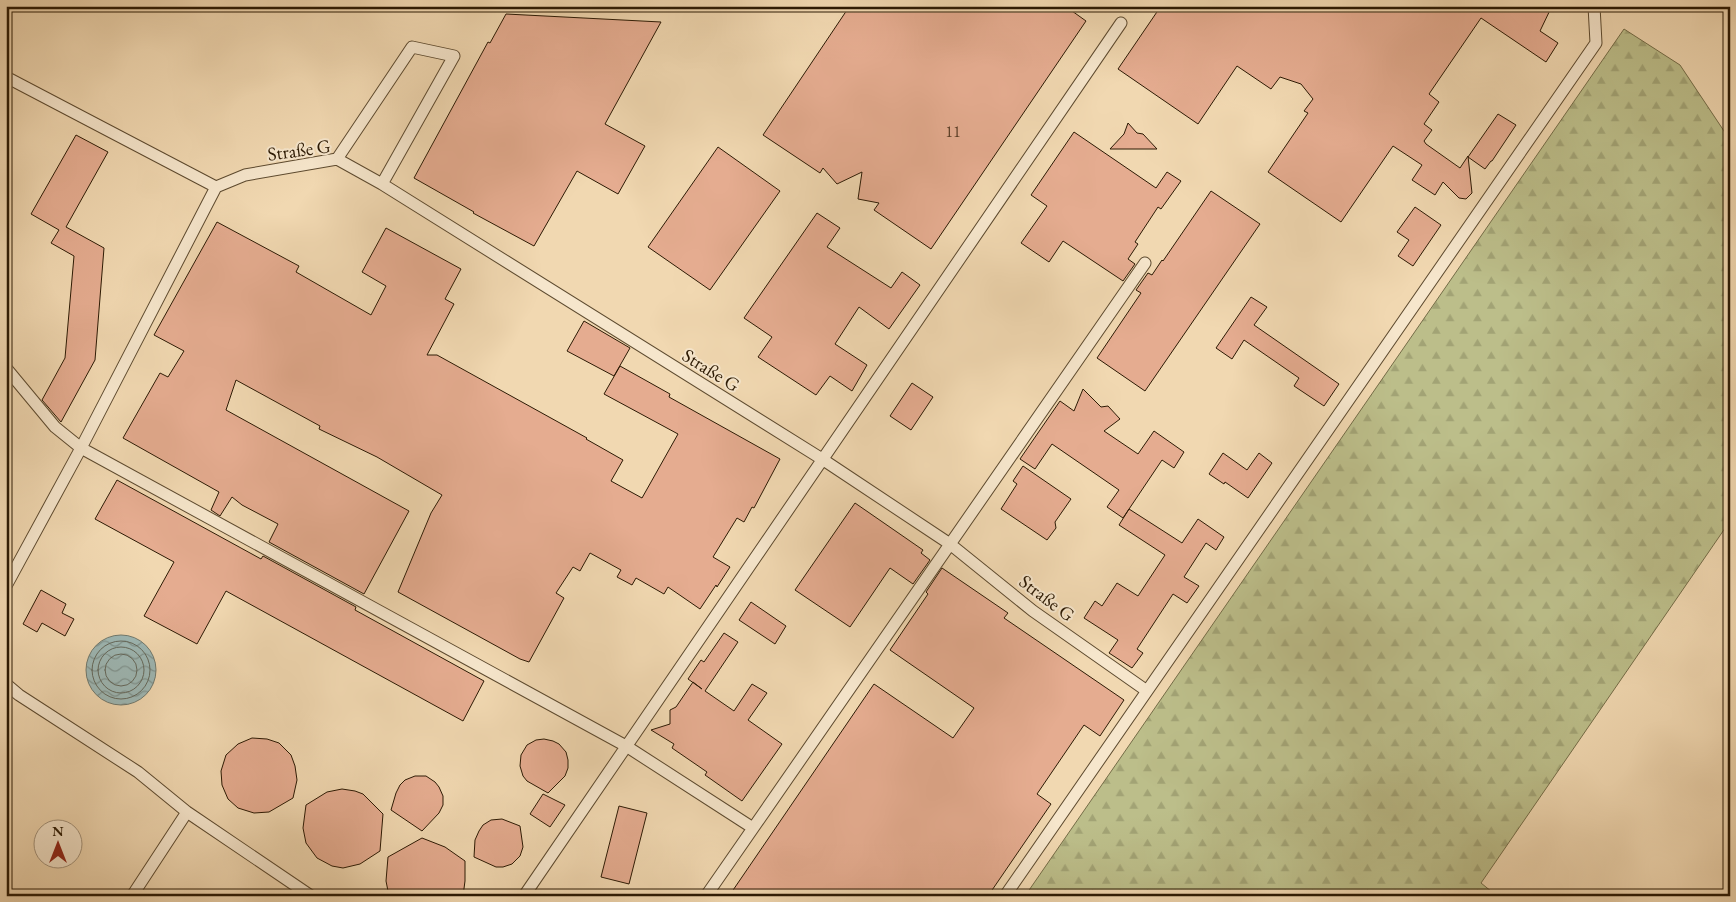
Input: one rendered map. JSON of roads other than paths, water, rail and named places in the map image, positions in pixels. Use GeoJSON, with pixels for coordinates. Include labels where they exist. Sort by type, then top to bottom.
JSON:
{"type":"FeatureCollection","features":[{"type":"Feature","properties":{"kind":"lane"},"geometry":{"type":"LineString","coordinates":[[1005,896],[1596,43],[1594,6]]}},
{"type":"Feature","properties":{"kind":"lane"},"geometry":{"type":"LineString","coordinates":[[524,896],[1121,22]]}},
{"type":"Feature","properties":{"kind":"lane"},"geometry":{"type":"LineString","coordinates":[[337,159],[412,47],[454,56],[382,184]]}},
{"type":"Feature","properties":{"kind":"lane"},"geometry":{"type":"LineString","coordinates":[[6,77],[216,188],[81,448],[6,586]]}},
{"type":"Feature","properties":{"kind":"lane","name":"Straße G"},"geometry":{"type":"LineString","coordinates":[[216,188],[245,175],[337,159],[382,184],[822,460],[950,544],[1033,611],[1147,691]]}},
{"type":"Feature","properties":{"kind":"lane"},"geometry":{"type":"LineString","coordinates":[[706,896],[1145,263]]}},
{"type":"Feature","properties":{"kind":"lane"},"geometry":{"type":"LineString","coordinates":[[6,368],[55,427],[81,448],[626,746],[753,828]]}},
{"type":"Feature","properties":{"kind":"lane"},"geometry":{"type":"LineString","coordinates":[[6,684],[19,695],[138,772],[187,812],[311,896]]}},
{"type":"Feature","properties":{"kind":"lane"},"geometry":{"type":"LineString","coordinates":[[132,896],[187,812]]}},
{"type":"Feature","properties":{"kind":"water"},"geometry":{"type":"Polygon","coordinates":[[[121,635],[140,641],[150,651],[156,670],[150,689],[140,699],[121,705],[102,699],[92,689],[86,670],[92,651],[102,641],[121,635]]]}}]}
